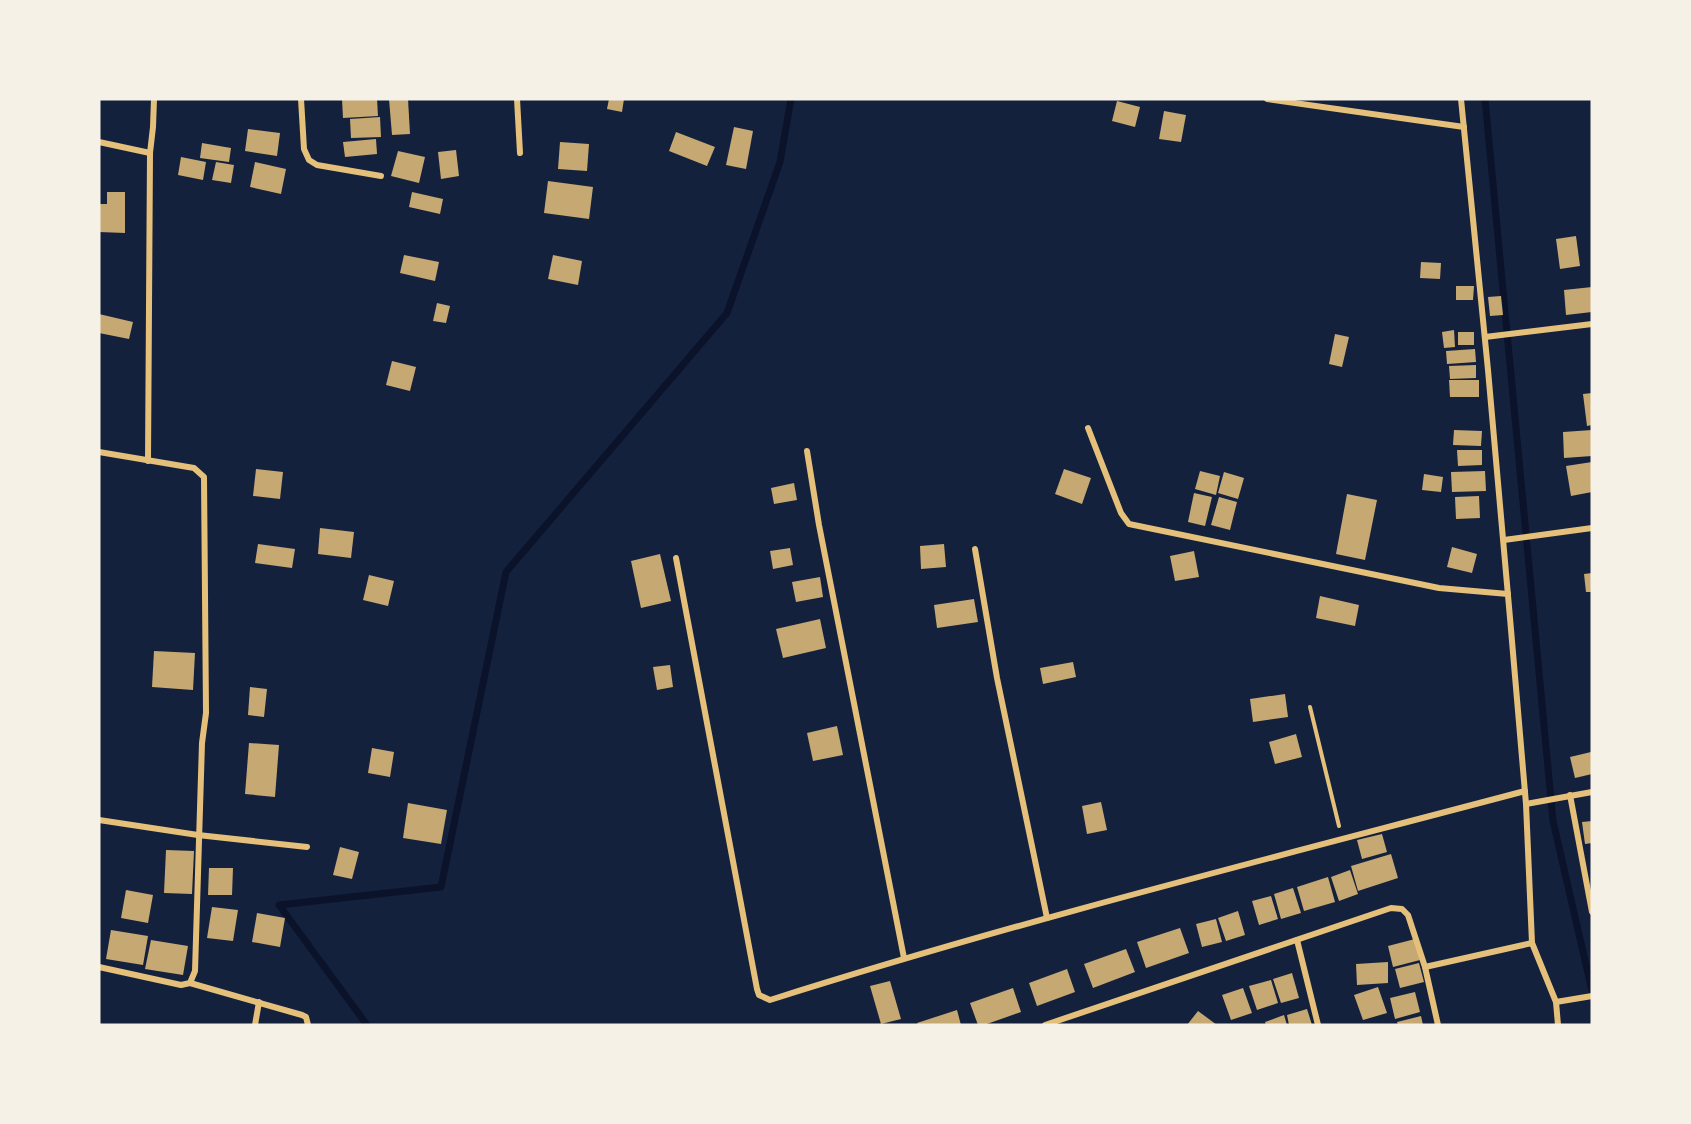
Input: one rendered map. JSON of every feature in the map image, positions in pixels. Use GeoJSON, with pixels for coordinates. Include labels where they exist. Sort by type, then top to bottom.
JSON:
{"type":"FeatureCollection","features":[{"type":"Feature","properties":{"kind":"street"},"geometry":{"type":"LineString","coordinates":[[148,461],[150,153],[154,99]]}},
{"type":"Feature","properties":{"kind":"street"},"geometry":{"type":"LineString","coordinates":[[301,99],[304,149],[309,160],[317,165],[381,176]]}},
{"type":"Feature","properties":{"kind":"street"},"geometry":{"type":"LineString","coordinates":[[517,99],[520,153]]}},
{"type":"Feature","properties":{"kind":"street"},"geometry":{"type":"LineString","coordinates":[[1267,99],[1464,127]]}},
{"type":"Feature","properties":{"kind":"street"},"geometry":{"type":"LineString","coordinates":[[1461,99],[1485,337],[1525,791],[1532,943],[1556,1002],[1558,1025]]}},
{"type":"Feature","properties":{"kind":"street"},"geometry":{"type":"LineString","coordinates":[[99,142],[150,153]]}},
{"type":"Feature","properties":{"kind":"street"},"geometry":{"type":"LineString","coordinates":[[1485,337],[1592,324]]}},
{"type":"Feature","properties":{"kind":"street"},"geometry":{"type":"LineString","coordinates":[[1088,428],[1121,513],[1129,524],[1427,585],[1508,594]]}},
{"type":"Feature","properties":{"kind":"street"},"geometry":{"type":"LineString","coordinates":[[807,451],[819,525],[904,958]]}},
{"type":"Feature","properties":{"kind":"street"},"geometry":{"type":"LineString","coordinates":[[99,452],[194,468],[204,477],[206,713],[201,743],[195,971],[190,983]]}},
{"type":"Feature","properties":{"kind":"street"},"geometry":{"type":"LineString","coordinates":[[1503,540],[1592,528]]}},
{"type":"Feature","properties":{"kind":"street"},"geometry":{"type":"LineString","coordinates":[[975,549],[997,678],[1047,918]]}},
{"type":"Feature","properties":{"kind":"street"},"geometry":{"type":"LineString","coordinates":[[676,558],[757,989],[759,995],[770,1000],[904,958],[1047,918],[1525,791]]}},
{"type":"Feature","properties":{"kind":"street"},"geometry":{"type":"LineString","coordinates":[[1526,804],[1592,792]]}},
{"type":"Feature","properties":{"kind":"street"},"geometry":{"type":"LineString","coordinates":[[1570,795],[1592,912]]}},
{"type":"Feature","properties":{"kind":"street"},"geometry":{"type":"LineString","coordinates":[[99,820],[198,835],[307,847]]}},
{"type":"Feature","properties":{"kind":"street"},"geometry":{"type":"LineString","coordinates":[[1045,1025],[1391,908],[1402,909],[1412,923],[1438,1025]]}},
{"type":"Feature","properties":{"kind":"street"},"geometry":{"type":"LineString","coordinates":[[1297,940],[1318,1025]]}},
{"type":"Feature","properties":{"kind":"street"},"geometry":{"type":"LineString","coordinates":[[1425,967],[1532,943]]}},
{"type":"Feature","properties":{"kind":"street"},"geometry":{"type":"LineString","coordinates":[[99,967],[181,985],[190,983],[259,1002],[302,1015],[306,1017],[308,1025]]}},
{"type":"Feature","properties":{"kind":"street"},"geometry":{"type":"LineString","coordinates":[[1556,1002],[1592,996]]}},
{"type":"Feature","properties":{"kind":"street"},"geometry":{"type":"LineString","coordinates":[[255,1025],[259,1002]]}},
{"type":"Feature","properties":{"kind":"path"},"geometry":{"type":"LineString","coordinates":[[1310,707],[1342,839]]}},
{"type":"Feature","properties":{"kind":"building"},"geometry":{"type":"Polygon","coordinates":[[[342,99],[377,99],[378,116],[343,118],[342,99]]]}},
{"type":"Feature","properties":{"kind":"building"},"geometry":{"type":"Polygon","coordinates":[[[389,99],[408,99],[410,134],[392,135],[389,99]]]}},
{"type":"Feature","properties":{"kind":"building"},"geometry":{"type":"Polygon","coordinates":[[[609,99],[624,99],[622,112],[607,109],[609,99]]]}},
{"type":"Feature","properties":{"kind":"building"},"geometry":{"type":"Polygon","coordinates":[[[1117,101],[1140,107],[1135,127],[1112,121],[1117,101]]]}},
{"type":"Feature","properties":{"kind":"building"},"geometry":{"type":"Polygon","coordinates":[[[1164,111],[1186,115],[1181,142],[1159,139],[1164,111]]]}},
{"type":"Feature","properties":{"kind":"building"},"geometry":{"type":"Polygon","coordinates":[[[380,117],[381,137],[351,138],[350,119],[380,117]]]}},
{"type":"Feature","properties":{"kind":"building"},"geometry":{"type":"Polygon","coordinates":[[[734,127],[753,131],[746,169],[726,165],[734,127]]]}},
{"type":"Feature","properties":{"kind":"building"},"geometry":{"type":"Polygon","coordinates":[[[248,129],[280,133],[277,156],[245,151],[248,129]]]}},
{"type":"Feature","properties":{"kind":"building"},"geometry":{"type":"Polygon","coordinates":[[[676,132],[715,147],[707,166],[669,151],[676,132]]]}},
{"type":"Feature","properties":{"kind":"building"},"geometry":{"type":"Polygon","coordinates":[[[376,139],[377,154],[345,157],[343,142],[376,139]]]}},
{"type":"Feature","properties":{"kind":"building"},"geometry":{"type":"Polygon","coordinates":[[[560,142],[589,144],[587,171],[558,169],[560,142]]]}},
{"type":"Feature","properties":{"kind":"building"},"geometry":{"type":"Polygon","coordinates":[[[202,143],[231,148],[229,162],[200,158],[202,143]]]}},
{"type":"Feature","properties":{"kind":"building"},"geometry":{"type":"Polygon","coordinates":[[[456,150],[459,176],[441,179],[438,152],[456,150]]]}},
{"type":"Feature","properties":{"kind":"building"},"geometry":{"type":"Polygon","coordinates":[[[398,151],[425,157],[419,183],[391,176],[398,151]]]}},
{"type":"Feature","properties":{"kind":"building"},"geometry":{"type":"Polygon","coordinates":[[[181,157],[206,162],[203,180],[178,175],[181,157]]]}},
{"type":"Feature","properties":{"kind":"building"},"geometry":{"type":"Polygon","coordinates":[[[216,162],[234,165],[231,183],[212,180],[216,162]]]}},
{"type":"Feature","properties":{"kind":"building"},"geometry":{"type":"Polygon","coordinates":[[[255,162],[286,169],[281,194],[250,187],[255,162]]]}},
{"type":"Feature","properties":{"kind":"building"},"geometry":{"type":"Polygon","coordinates":[[[548,181],[593,187],[589,219],[544,213],[548,181]]]}},
{"type":"Feature","properties":{"kind":"building"},"geometry":{"type":"Polygon","coordinates":[[[107,192],[125,192],[125,233],[99,232],[99,204],[107,204],[107,192]]]}},
{"type":"Feature","properties":{"kind":"building"},"geometry":{"type":"Polygon","coordinates":[[[412,192],[443,199],[440,214],[409,207],[412,192]]]}},
{"type":"Feature","properties":{"kind":"building"},"geometry":{"type":"Polygon","coordinates":[[[1576,236],[1580,266],[1560,269],[1556,239],[1576,236]]]}},
{"type":"Feature","properties":{"kind":"building"},"geometry":{"type":"Polygon","coordinates":[[[404,255],[439,262],[435,281],[400,273],[404,255]]]}},
{"type":"Feature","properties":{"kind":"building"},"geometry":{"type":"Polygon","coordinates":[[[553,255],[582,261],[578,285],[548,279],[553,255]]]}},
{"type":"Feature","properties":{"kind":"building"},"geometry":{"type":"Polygon","coordinates":[[[1421,262],[1441,263],[1440,279],[1420,278],[1421,262]]]}},
{"type":"Feature","properties":{"kind":"building"},"geometry":{"type":"Polygon","coordinates":[[[1456,286],[1474,286],[1473,300],[1456,300],[1456,286]]]}},
{"type":"Feature","properties":{"kind":"building"},"geometry":{"type":"Polygon","coordinates":[[[1592,287],[1592,312],[1566,315],[1564,290],[1592,287]]]}},
{"type":"Feature","properties":{"kind":"building"},"geometry":{"type":"Polygon","coordinates":[[[1501,296],[1503,315],[1490,316],[1488,297],[1501,296]]]}},
{"type":"Feature","properties":{"kind":"building"},"geometry":{"type":"Polygon","coordinates":[[[437,303],[450,306],[446,323],[433,321],[437,303]]]}},
{"type":"Feature","properties":{"kind":"building"},"geometry":{"type":"Polygon","coordinates":[[[99,314],[133,322],[129,339],[99,333],[99,314]]]}},
{"type":"Feature","properties":{"kind":"building"},"geometry":{"type":"Polygon","coordinates":[[[1454,330],[1455,347],[1444,348],[1442,332],[1454,330]]]}},
{"type":"Feature","properties":{"kind":"building"},"geometry":{"type":"Polygon","coordinates":[[[1458,332],[1474,332],[1474,345],[1458,345],[1458,332]]]}},
{"type":"Feature","properties":{"kind":"building"},"geometry":{"type":"Polygon","coordinates":[[[1335,334],[1349,337],[1342,367],[1329,364],[1335,334]]]}},
{"type":"Feature","properties":{"kind":"building"},"geometry":{"type":"Polygon","coordinates":[[[1475,349],[1476,362],[1447,364],[1446,351],[1475,349]]]}},
{"type":"Feature","properties":{"kind":"building"},"geometry":{"type":"Polygon","coordinates":[[[392,361],[416,367],[410,391],[386,385],[392,361]]]}},
{"type":"Feature","properties":{"kind":"building"},"geometry":{"type":"Polygon","coordinates":[[[1476,365],[1476,378],[1450,379],[1449,366],[1476,365]]]}},
{"type":"Feature","properties":{"kind":"building"},"geometry":{"type":"Polygon","coordinates":[[[1449,380],[1479,380],[1479,397],[1450,397],[1449,380]]]}},
{"type":"Feature","properties":{"kind":"building"},"geometry":{"type":"Polygon","coordinates":[[[1592,393],[1592,425],[1587,426],[1583,394],[1592,393]]]}},
{"type":"Feature","properties":{"kind":"building"},"geometry":{"type":"Polygon","coordinates":[[[1454,430],[1482,431],[1481,446],[1453,445],[1454,430]]]}},
{"type":"Feature","properties":{"kind":"building"},"geometry":{"type":"Polygon","coordinates":[[[1592,430],[1592,456],[1564,458],[1563,432],[1592,430]]]}},
{"type":"Feature","properties":{"kind":"building"},"geometry":{"type":"Polygon","coordinates":[[[1457,450],[1482,450],[1482,465],[1458,466],[1457,450]]]}},
{"type":"Feature","properties":{"kind":"building"},"geometry":{"type":"Polygon","coordinates":[[[1592,462],[1592,492],[1571,496],[1566,466],[1592,462]]]}},
{"type":"Feature","properties":{"kind":"building"},"geometry":{"type":"Polygon","coordinates":[[[256,469],[283,472],[280,499],[253,496],[256,469]]]}},
{"type":"Feature","properties":{"kind":"building"},"geometry":{"type":"Polygon","coordinates":[[[1064,469],[1091,478],[1082,504],[1055,494],[1064,469]]]}},
{"type":"Feature","properties":{"kind":"building"},"geometry":{"type":"Polygon","coordinates":[[[1200,471],[1220,476],[1216,495],[1195,489],[1200,471]]]}},
{"type":"Feature","properties":{"kind":"building"},"geometry":{"type":"Polygon","coordinates":[[[1485,471],[1486,491],[1452,492],[1451,472],[1485,471]]]}},
{"type":"Feature","properties":{"kind":"building"},"geometry":{"type":"Polygon","coordinates":[[[1224,472],[1244,478],[1238,499],[1218,493],[1224,472]]]}},
{"type":"Feature","properties":{"kind":"building"},"geometry":{"type":"Polygon","coordinates":[[[1424,474],[1443,477],[1441,492],[1422,490],[1424,474]]]}},
{"type":"Feature","properties":{"kind":"building"},"geometry":{"type":"Polygon","coordinates":[[[794,483],[797,500],[774,504],[771,488],[794,483]]]}},
{"type":"Feature","properties":{"kind":"building"},"geometry":{"type":"Polygon","coordinates":[[[1194,493],[1212,497],[1205,526],[1188,522],[1194,493]]]}},
{"type":"Feature","properties":{"kind":"building"},"geometry":{"type":"Polygon","coordinates":[[[1347,494],[1377,500],[1365,560],[1336,554],[1347,494]]]}},
{"type":"Feature","properties":{"kind":"building"},"geometry":{"type":"Polygon","coordinates":[[[1479,496],[1480,518],[1456,519],[1455,497],[1479,496]]]}},
{"type":"Feature","properties":{"kind":"building"},"geometry":{"type":"Polygon","coordinates":[[[1219,497],[1237,502],[1230,530],[1211,525],[1219,497]]]}},
{"type":"Feature","properties":{"kind":"building"},"geometry":{"type":"Polygon","coordinates":[[[320,528],[354,532],[351,558],[318,554],[320,528]]]}},
{"type":"Feature","properties":{"kind":"building"},"geometry":{"type":"Polygon","coordinates":[[[258,544],[295,549],[292,568],[255,563],[258,544]]]}},
{"type":"Feature","properties":{"kind":"building"},"geometry":{"type":"Polygon","coordinates":[[[944,544],[946,567],[921,569],[920,546],[944,544]]]}},
{"type":"Feature","properties":{"kind":"building"},"geometry":{"type":"Polygon","coordinates":[[[1452,547],[1477,554],[1472,573],[1447,567],[1452,547]]]}},
{"type":"Feature","properties":{"kind":"building"},"geometry":{"type":"Polygon","coordinates":[[[790,548],[793,565],[773,569],[770,551],[790,548]]]}},
{"type":"Feature","properties":{"kind":"building"},"geometry":{"type":"Polygon","coordinates":[[[1194,551],[1199,577],[1175,581],[1170,556],[1194,551]]]}},
{"type":"Feature","properties":{"kind":"building"},"geometry":{"type":"Polygon","coordinates":[[[660,554],[671,601],[641,608],[631,561],[660,554]]]}},
{"type":"Feature","properties":{"kind":"building"},"geometry":{"type":"Polygon","coordinates":[[[1592,573],[1592,592],[1586,592],[1584,574],[1592,573]]]}},
{"type":"Feature","properties":{"kind":"building"},"geometry":{"type":"Polygon","coordinates":[[[369,575],[394,581],[388,606],[363,600],[369,575]]]}},
{"type":"Feature","properties":{"kind":"building"},"geometry":{"type":"Polygon","coordinates":[[[820,577],[823,597],[796,602],[792,582],[820,577]]]}},
{"type":"Feature","properties":{"kind":"building"},"geometry":{"type":"Polygon","coordinates":[[[1320,596],[1359,605],[1355,626],[1316,618],[1320,596]]]}},
{"type":"Feature","properties":{"kind":"building"},"geometry":{"type":"Polygon","coordinates":[[[974,599],[978,622],[937,628],[934,605],[974,599]]]}},
{"type":"Feature","properties":{"kind":"building"},"geometry":{"type":"Polygon","coordinates":[[[820,619],[826,648],[783,658],[776,629],[820,619]]]}},
{"type":"Feature","properties":{"kind":"building"},"geometry":{"type":"Polygon","coordinates":[[[154,651],[195,653],[193,690],[152,687],[154,651]]]}},
{"type":"Feature","properties":{"kind":"building"},"geometry":{"type":"Polygon","coordinates":[[[1073,662],[1076,677],[1043,684],[1040,668],[1073,662]]]}},
{"type":"Feature","properties":{"kind":"building"},"geometry":{"type":"Polygon","coordinates":[[[670,665],[673,687],[657,690],[653,667],[670,665]]]}},
{"type":"Feature","properties":{"kind":"building"},"geometry":{"type":"Polygon","coordinates":[[[250,687],[267,689],[264,717],[248,715],[250,687]]]}},
{"type":"Feature","properties":{"kind":"building"},"geometry":{"type":"Polygon","coordinates":[[[1285,694],[1288,717],[1253,722],[1250,699],[1285,694]]]}},
{"type":"Feature","properties":{"kind":"building"},"geometry":{"type":"Polygon","coordinates":[[[837,726],[843,755],[813,761],[807,733],[837,726]]]}},
{"type":"Feature","properties":{"kind":"building"},"geometry":{"type":"Polygon","coordinates":[[[1296,734],[1302,757],[1275,764],[1269,742],[1296,734]]]}},
{"type":"Feature","properties":{"kind":"building"},"geometry":{"type":"Polygon","coordinates":[[[249,743],[279,745],[275,797],[245,794],[249,743]]]}},
{"type":"Feature","properties":{"kind":"building"},"geometry":{"type":"Polygon","coordinates":[[[372,748],[394,752],[390,777],[368,773],[372,748]]]}},
{"type":"Feature","properties":{"kind":"building"},"geometry":{"type":"Polygon","coordinates":[[[1591,752],[1592,774],[1575,778],[1570,757],[1591,752]]]}},
{"type":"Feature","properties":{"kind":"building"},"geometry":{"type":"Polygon","coordinates":[[[1101,802],[1107,830],[1087,834],[1082,806],[1101,802]]]}},
{"type":"Feature","properties":{"kind":"building"},"geometry":{"type":"Polygon","coordinates":[[[408,803],[447,810],[441,844],[403,838],[408,803]]]}},
{"type":"Feature","properties":{"kind":"building"},"geometry":{"type":"Polygon","coordinates":[[[1592,821],[1592,843],[1585,844],[1582,822],[1592,821]]]}},
{"type":"Feature","properties":{"kind":"building"},"geometry":{"type":"Polygon","coordinates":[[[1382,834],[1387,852],[1362,859],[1357,840],[1382,834]]]}},
{"type":"Feature","properties":{"kind":"building"},"geometry":{"type":"Polygon","coordinates":[[[340,847],[359,852],[352,879],[333,875],[340,847]]]}},
{"type":"Feature","properties":{"kind":"building"},"geometry":{"type":"Polygon","coordinates":[[[166,850],[194,851],[192,894],[164,893],[166,850]]]}},
{"type":"Feature","properties":{"kind":"building"},"geometry":{"type":"Polygon","coordinates":[[[1391,854],[1398,878],[1358,891],[1351,866],[1391,854]]]}},
{"type":"Feature","properties":{"kind":"building"},"geometry":{"type":"Polygon","coordinates":[[[209,868],[233,868],[232,895],[208,895],[209,868]]]}},
{"type":"Feature","properties":{"kind":"building"},"geometry":{"type":"Polygon","coordinates":[[[1350,870],[1358,894],[1339,901],[1331,877],[1350,870]]]}},
{"type":"Feature","properties":{"kind":"building"},"geometry":{"type":"Polygon","coordinates":[[[1328,877],[1335,902],[1304,911],[1297,887],[1328,877]]]}},
{"type":"Feature","properties":{"kind":"building"},"geometry":{"type":"Polygon","coordinates":[[[1293,888],[1301,913],[1281,919],[1274,894],[1293,888]]]}},
{"type":"Feature","properties":{"kind":"building"},"geometry":{"type":"Polygon","coordinates":[[[126,890],[153,895],[148,923],[121,918],[126,890]]]}},
{"type":"Feature","properties":{"kind":"building"},"geometry":{"type":"Polygon","coordinates":[[[1271,896],[1278,919],[1259,925],[1252,901],[1271,896]]]}},
{"type":"Feature","properties":{"kind":"building"},"geometry":{"type":"Polygon","coordinates":[[[212,907],[238,910],[233,941],[207,938],[212,907]]]}},
{"type":"Feature","properties":{"kind":"building"},"geometry":{"type":"Polygon","coordinates":[[[1238,911],[1245,935],[1226,941],[1218,918],[1238,911]]]}},
{"type":"Feature","properties":{"kind":"building"},"geometry":{"type":"Polygon","coordinates":[[[257,913],[285,918],[280,947],[252,942],[257,913]]]}},
{"type":"Feature","properties":{"kind":"building"},"geometry":{"type":"Polygon","coordinates":[[[1216,919],[1222,942],[1202,947],[1196,924],[1216,919]]]}},
{"type":"Feature","properties":{"kind":"building"},"geometry":{"type":"Polygon","coordinates":[[[1180,928],[1189,953],[1146,968],[1137,942],[1180,928]]]}},
{"type":"Feature","properties":{"kind":"building"},"geometry":{"type":"Polygon","coordinates":[[[111,930],[148,936],[143,965],[106,959],[111,930]]]}},
{"type":"Feature","properties":{"kind":"building"},"geometry":{"type":"Polygon","coordinates":[[[1415,939],[1420,960],[1393,967],[1388,946],[1415,939]]]}},
{"type":"Feature","properties":{"kind":"building"},"geometry":{"type":"Polygon","coordinates":[[[151,940],[188,946],[183,975],[145,969],[151,940]]]}},
{"type":"Feature","properties":{"kind":"building"},"geometry":{"type":"Polygon","coordinates":[[[1126,949],[1135,972],[1093,988],[1084,964],[1126,949]]]}},
{"type":"Feature","properties":{"kind":"building"},"geometry":{"type":"Polygon","coordinates":[[[1388,962],[1388,983],[1357,985],[1356,964],[1388,962]]]}},
{"type":"Feature","properties":{"kind":"building"},"geometry":{"type":"Polygon","coordinates":[[[1419,963],[1424,982],[1400,988],[1395,969],[1419,963]]]}},
{"type":"Feature","properties":{"kind":"building"},"geometry":{"type":"Polygon","coordinates":[[[1067,969],[1075,992],[1037,1006],[1029,983],[1067,969]]]}},
{"type":"Feature","properties":{"kind":"building"},"geometry":{"type":"Polygon","coordinates":[[[1292,973],[1299,998],[1281,1003],[1273,979],[1292,973]]]}},
{"type":"Feature","properties":{"kind":"building"},"geometry":{"type":"Polygon","coordinates":[[[1271,980],[1278,1003],[1257,1010],[1249,986],[1271,980]]]}},
{"type":"Feature","properties":{"kind":"building"},"geometry":{"type":"Polygon","coordinates":[[[890,981],[901,1019],[881,1024],[870,986],[890,981]]]}},
{"type":"Feature","properties":{"kind":"building"},"geometry":{"type":"Polygon","coordinates":[[[1378,987],[1387,1013],[1363,1020],[1354,995],[1378,987]]]}},
{"type":"Feature","properties":{"kind":"building"},"geometry":{"type":"Polygon","coordinates":[[[1013,988],[1021,1012],[978,1025],[970,1003],[1013,988]]]}},
{"type":"Feature","properties":{"kind":"building"},"geometry":{"type":"Polygon","coordinates":[[[1243,988],[1252,1013],[1231,1020],[1222,995],[1243,988]]]}},
{"type":"Feature","properties":{"kind":"building"},"geometry":{"type":"Polygon","coordinates":[[[1415,992],[1420,1012],[1395,1019],[1390,998],[1415,992]]]}},
{"type":"Feature","properties":{"kind":"building"},"geometry":{"type":"Polygon","coordinates":[[[1307,1009],[1312,1025],[1289,1025],[1287,1015],[1307,1009]]]}},
{"type":"Feature","properties":{"kind":"building"},"geometry":{"type":"Polygon","coordinates":[[[957,1010],[961,1025],[918,1025],[917,1023],[957,1010]]]}},
{"type":"Feature","properties":{"kind":"building"},"geometry":{"type":"Polygon","coordinates":[[[1198,1011],[1217,1025],[1187,1025],[1198,1011]]]}},
{"type":"Feature","properties":{"kind":"building"},"geometry":{"type":"Polygon","coordinates":[[[1284,1015],[1287,1025],[1266,1025],[1265,1022],[1284,1015]]]}},
{"type":"Feature","properties":{"kind":"building"},"geometry":{"type":"Polygon","coordinates":[[[1421,1016],[1423,1025],[1398,1025],[1397,1022],[1421,1016]]]}},
{"type":"Feature","properties":{"kind":"waterway"},"geometry":{"type":"LineString","coordinates":[[367,1025],[279,905],[441,887],[506,572],[727,313],[780,162],[791,99]]}},
{"type":"Feature","properties":{"kind":"waterway"},"geometry":{"type":"LineString","coordinates":[[1485,99],[1553,821],[1592,991]]}}]}
